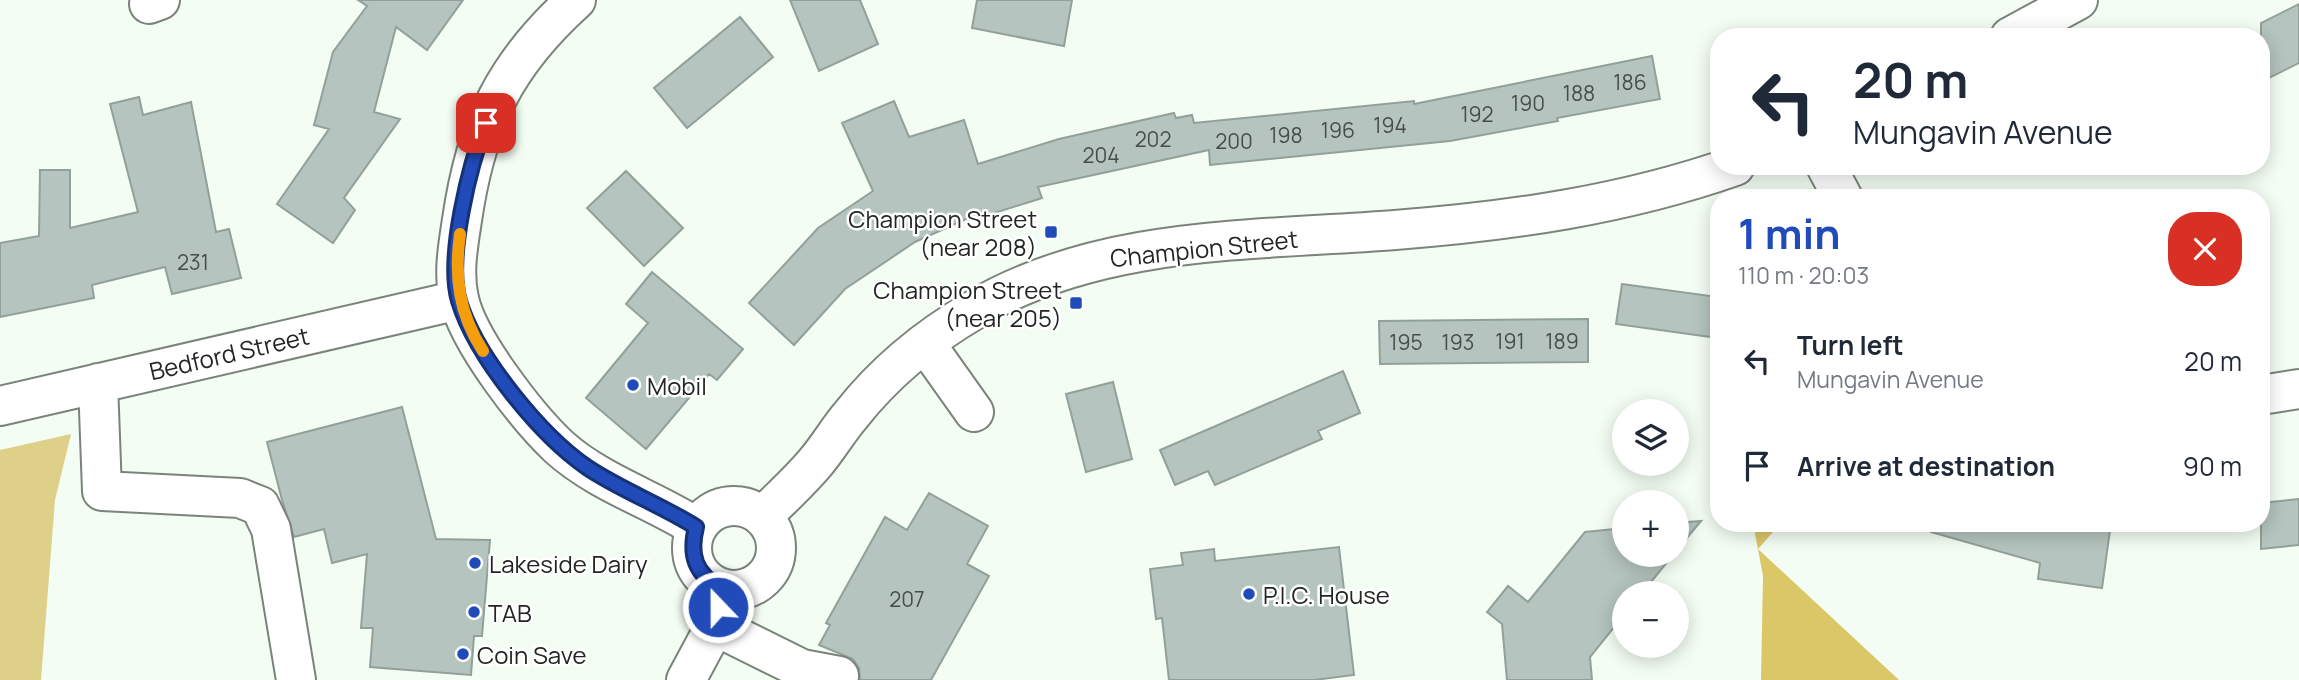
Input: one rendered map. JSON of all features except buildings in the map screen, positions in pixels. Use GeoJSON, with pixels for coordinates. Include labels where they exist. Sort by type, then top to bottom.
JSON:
{"type":"FeatureCollection","features":[{"type":"Feature","properties":{"kind":"main road"},"geometry":{"type":"LineString","coordinates":[[576,0],[516,63],[494,101],[478,144],[464,202],[456,262],[459,300],[480,347],[532,417],[560,447],[612,483],[696,527]]}},
{"type":"Feature","properties":{"kind":"main road"},"geometry":{"type":"LineString","coordinates":[[2027,28],[2078,0]]}},
{"type":"Feature","properties":{"kind":"main road","name":"Champion Street"},"geometry":{"type":"LineString","coordinates":[[762,517],[816,462],[852,413],[925,343],[974,310],[1027,282],[1117,255],[1218,243],[1502,220],[1608,203],[1710,173]]}},
{"type":"Feature","properties":{"kind":"main road","name":"Bedford Street"},"geometry":{"type":"LineString","coordinates":[[0,406],[459,300]]}},
{"type":"Feature","properties":{"kind":"main road"},"geometry":{"type":"LineString","coordinates":[[925,343],[974,412]]}},
{"type":"Feature","properties":{"kind":"main road"},"geometry":{"type":"LineString","coordinates":[[98,383],[102,491],[240,498],[260,506],[271,529],[296,680]]}},
{"type":"Feature","properties":{"kind":"main road"},"geometry":{"type":"LineString","coordinates":[[2270,394],[2299,389]]}},
{"type":"Feature","properties":{"kind":"main road"},"geometry":{"type":"LineString","coordinates":[[725,507],[751,509],[762,517],[775,539],[771,568],[762,580],[750,587],[735,590],[721,588],[698,571],[692,544],[696,527],[713,512],[725,507]]}},
{"type":"Feature","properties":{"kind":"main road"},"geometry":{"type":"LineString","coordinates":[[686,680],[715,626],[721,588]]}},
{"type":"Feature","properties":{"kind":"main road"},"geometry":{"type":"LineString","coordinates":[[715,626],[802,669],[839,676]]}},
{"type":"Feature","properties":{"kind":"shaded area"},"geometry":{"type":"Polygon","coordinates":[[[71,434],[55,500],[41,680],[0,680],[0,450],[71,434]]]}},
{"type":"Feature","properties":{"kind":"shaded area"},"geometry":{"type":"Polygon","coordinates":[[[1755,532],[1773,532],[1758,549],[1899,680],[1761,680],[1763,576],[1755,532]]]}},
{"type":"Feature","properties":{"kind":"slow traffic"},"geometry":{"type":"LineString","coordinates":[[460,234],[456,262],[459,300],[483,351]]}},
{"type":"Feature","properties":{"kind":"place","name":"Champion Street (near 208)"},"geometry":{"type":"Point","coordinates":[1051,232]}},
{"type":"Feature","properties":{"kind":"place","name":"Champion Street (near 205)"},"geometry":{"type":"Point","coordinates":[1076,303]}},
{"type":"Feature","properties":{"kind":"place","name":"Mobil"},"geometry":{"type":"Point","coordinates":[633,385]}},
{"type":"Feature","properties":{"kind":"place","name":"Lakeside Dairy"},"geometry":{"type":"Point","coordinates":[475,563]}},
{"type":"Feature","properties":{"kind":"place","name":"P.I.C. House"},"geometry":{"type":"Point","coordinates":[1249,594]}},
{"type":"Feature","properties":{"kind":"place","name":"TAB"},"geometry":{"type":"Point","coordinates":[474,612]}},
{"type":"Feature","properties":{"kind":"place","name":"Coin Save"},"geometry":{"type":"Point","coordinates":[463,654]}},
{"type":"Feature","properties":{"kind":"route"},"geometry":{"type":"LineString","coordinates":[[486,123],[464,202],[456,262],[459,300],[480,347],[532,417],[560,447],[612,483],[675,513],[696,527],[692,544],[693,557],[698,571],[721,588],[718,607]]}}]}
